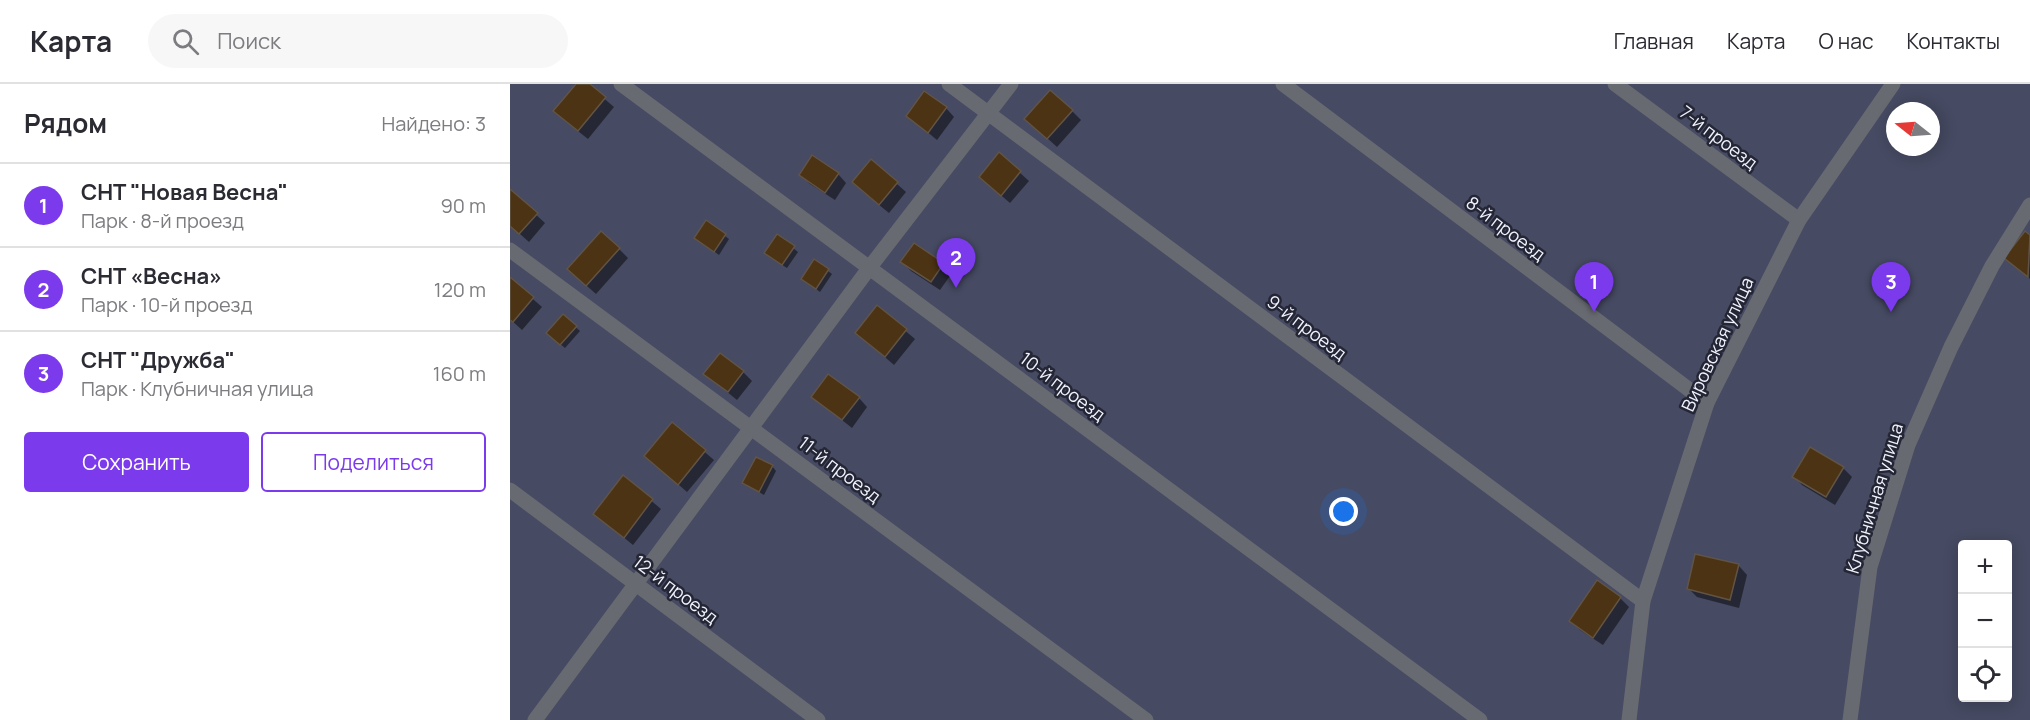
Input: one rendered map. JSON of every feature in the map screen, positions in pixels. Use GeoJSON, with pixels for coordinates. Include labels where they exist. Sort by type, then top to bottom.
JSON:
{"type":"FeatureCollection","features":[{"type":"Feature","properties":{"kind":"street","name":"10-й проезд"},"geometry":{"type":"LineString","coordinates":[[621,84],[1480,720]]}},
{"type":"Feature","properties":{"kind":"street","name":"9-й проезд"},"geometry":{"type":"LineString","coordinates":[[948,84],[1643,601]]}},
{"type":"Feature","properties":{"kind":"street"},"geometry":{"type":"LineString","coordinates":[[535,720],[870,267],[1011,84]]}},
{"type":"Feature","properties":{"kind":"street","name":"8-й проезд"},"geometry":{"type":"LineString","coordinates":[[1283,84],[1707,403]]}},
{"type":"Feature","properties":{"kind":"street","name":"7-й проезд"},"geometry":{"type":"LineString","coordinates":[[1615,84],[1799,220]]}},
{"type":"Feature","properties":{"kind":"street","name":"Вировская улица"},"geometry":{"type":"LineString","coordinates":[[1629,720],[1643,601],[1707,403],[1799,220],[1893,84]]}},
{"type":"Feature","properties":{"kind":"street","name":"Клубничная улица"},"geometry":{"type":"LineString","coordinates":[[1850,720],[1870,567],[1908,445],[1951,347],[1992,266],[2030,205]]}},
{"type":"Feature","properties":{"kind":"street","name":"11-й проезд"},"geometry":{"type":"LineString","coordinates":[[510,250],[1146,720]]}},
{"type":"Feature","properties":{"kind":"street","name":"12-й проезд"},"geometry":{"type":"LineString","coordinates":[[510,489],[818,720]]}},
{"type":"Feature","properties":{"kind":"shaded area"},"geometry":{"type":"Polygon","coordinates":[[[510,84],[2030,84],[2030,720],[510,720],[510,84]]]}},
{"type":"Feature","properties":{"kind":"building"},"geometry":{"type":"Polygon","coordinates":[[[576,84],[590,84],[606,97],[578,131],[553,111],[576,84]]]}},
{"type":"Feature","properties":{"kind":"building"},"geometry":{"type":"Polygon","coordinates":[[[1050,90],[1073,110],[1047,139],[1024,119],[1050,90]]]}},
{"type":"Feature","properties":{"kind":"building"},"geometry":{"type":"Polygon","coordinates":[[[924,91],[947,107],[928,133],[906,116],[924,91]]]}},
{"type":"Feature","properties":{"kind":"building"},"geometry":{"type":"Polygon","coordinates":[[[999,152],[1021,171],[1001,196],[979,177],[999,152]]]}},
{"type":"Feature","properties":{"kind":"building"},"geometry":{"type":"Polygon","coordinates":[[[812,155],[839,173],[825,193],[799,175],[812,155]]]}},
{"type":"Feature","properties":{"kind":"building"},"geometry":{"type":"Polygon","coordinates":[[[871,159],[898,182],[879,205],[852,182],[871,159]]]}},
{"type":"Feature","properties":{"kind":"building"},"geometry":{"type":"Polygon","coordinates":[[[510,189],[538,213],[519,234],[510,226],[510,189]]]}},
{"type":"Feature","properties":{"kind":"building"},"geometry":{"type":"Polygon","coordinates":[[[706,220],[726,234],[714,252],[694,238],[706,220]]]}},
{"type":"Feature","properties":{"kind":"building"},"geometry":{"type":"Polygon","coordinates":[[[601,231],[620,248],[586,286],[567,269],[601,231]]]}},
{"type":"Feature","properties":{"kind":"building"},"geometry":{"type":"Polygon","coordinates":[[[2025,231],[2030,235],[2028,277],[2004,258],[2025,231]]]}},
{"type":"Feature","properties":{"kind":"building"},"geometry":{"type":"Polygon","coordinates":[[[777,234],[795,246],[782,265],[764,253],[777,234]]]}},
{"type":"Feature","properties":{"kind":"building"},"geometry":{"type":"Polygon","coordinates":[[[914,243],[944,263],[931,282],[900,262],[914,243]]]}},
{"type":"Feature","properties":{"kind":"building"},"geometry":{"type":"Polygon","coordinates":[[[814,259],[829,269],[816,289],[801,279],[814,259]]]}},
{"type":"Feature","properties":{"kind":"building"},"geometry":{"type":"Polygon","coordinates":[[[510,277],[534,297],[513,322],[510,320],[510,277]]]}},
{"type":"Feature","properties":{"kind":"building"},"geometry":{"type":"Polygon","coordinates":[[[877,305],[907,329],[885,357],[855,333],[877,305]]]}},
{"type":"Feature","properties":{"kind":"building"},"geometry":{"type":"Polygon","coordinates":[[[563,314],[577,326],[560,345],[546,333],[563,314]]]}},
{"type":"Feature","properties":{"kind":"building"},"geometry":{"type":"Polygon","coordinates":[[[720,353],[744,371],[728,392],[703,374],[720,353]]]}},
{"type":"Feature","properties":{"kind":"building"},"geometry":{"type":"Polygon","coordinates":[[[828,374],[860,397],[842,420],[811,397],[828,374]]]}},
{"type":"Feature","properties":{"kind":"building"},"geometry":{"type":"Polygon","coordinates":[[[672,422],[706,450],[678,485],[644,456],[672,422]]]}},
{"type":"Feature","properties":{"kind":"building"},"geometry":{"type":"Polygon","coordinates":[[[1810,447],[1844,467],[1826,497],[1792,477],[1810,447]]]}},
{"type":"Feature","properties":{"kind":"building"},"geometry":{"type":"Polygon","coordinates":[[[756,457],[773,465],[759,492],[742,483],[756,457]]]}},
{"type":"Feature","properties":{"kind":"building"},"geometry":{"type":"Polygon","coordinates":[[[623,475],[653,499],[624,538],[593,514],[623,475]]]}},
{"type":"Feature","properties":{"kind":"building"},"geometry":{"type":"Polygon","coordinates":[[[1695,554],[1739,564],[1730,600],[1687,589],[1695,554]]]}},
{"type":"Feature","properties":{"kind":"building"},"geometry":{"type":"Polygon","coordinates":[[[1597,580],[1621,597],[1593,638],[1569,621],[1597,580]]]}},
{"type":"Feature","properties":{"kind":"place","name":"СНТ «Весна»"},"geometry":{"type":"Point","coordinates":[956,288]}},
{"type":"Feature","properties":{"kind":"place","name":"СНТ \"Новая Весна\""},"geometry":{"type":"Point","coordinates":[1594,312]}},
{"type":"Feature","properties":{"kind":"place","name":"СНТ \"Дружба\""},"geometry":{"type":"Point","coordinates":[1891,312]}}]}
